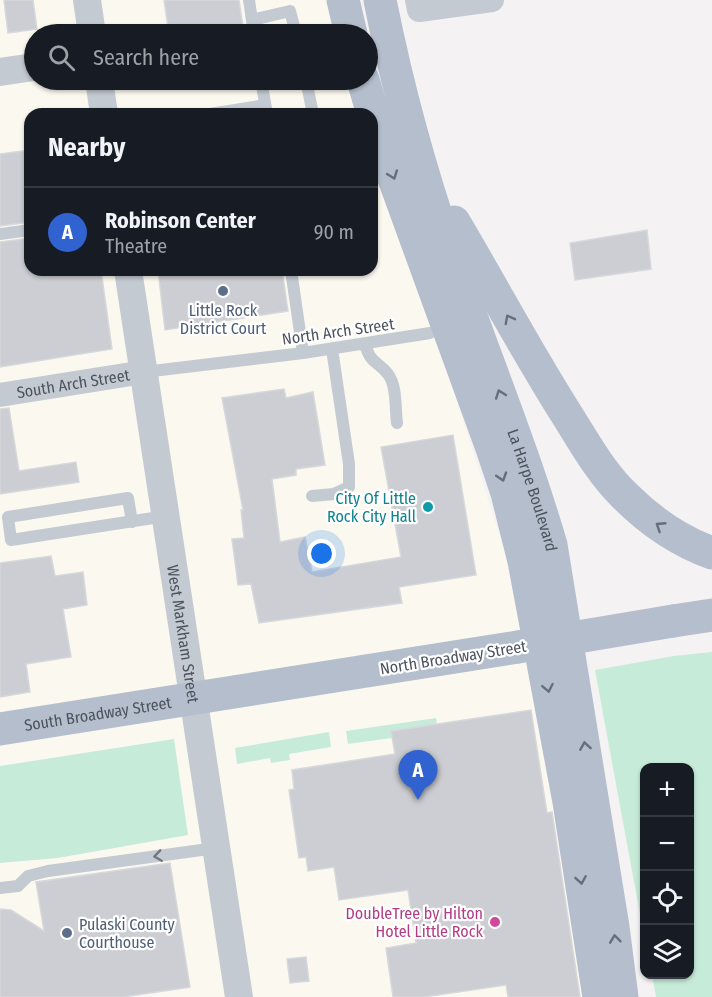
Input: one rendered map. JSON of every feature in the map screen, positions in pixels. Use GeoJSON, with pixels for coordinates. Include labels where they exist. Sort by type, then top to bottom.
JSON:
{"type":"FeatureCollection","features":[{"type":"Feature","properties":{"kind":"main road"},"geometry":{"type":"LineString","coordinates":[[343,0],[349,24]]}},
{"type":"Feature","properties":{"kind":"main road","name":"La Harpe Boulevard"},"geometry":{"type":"LineString","coordinates":[[380,0],[412,142],[449,254],[537,498],[551,545],[612,915],[622,997]]}},
{"type":"Feature","properties":{"kind":"main road"},"geometry":{"type":"LineString","coordinates":[[408,3],[405,51],[423,122],[454,222],[517,334],[595,459],[623,495],[657,524],[712,553]]}},
{"type":"Feature","properties":{"kind":"main road","name":"La Harpe Boulevard"},"geometry":{"type":"LineString","coordinates":[[366,90],[371,108]]}},
{"type":"Feature","properties":{"kind":"main road","name":"La Harpe Boulevard"},"geometry":{"type":"LineString","coordinates":[[378,131],[507,493],[524,561],[569,802],[599,997]]}},
{"type":"Feature","properties":{"kind":"main road","name":"North Broadway Street"},"geometry":{"type":"LineString","coordinates":[[194,698],[712,615]]}},
{"type":"Feature","properties":{"kind":"main road","name":"South Broadway Street"},"geometry":{"type":"LineString","coordinates":[[0,729],[194,698]]}},
{"type":"Feature","properties":{"kind":"street"},"geometry":{"type":"LineString","coordinates":[[87,0],[91,24]]}},
{"type":"Feature","properties":{"kind":"street"},"geometry":{"type":"LineString","coordinates":[[408,3],[492,0]]}},
{"type":"Feature","properties":{"kind":"street"},"geometry":{"type":"LineString","coordinates":[[0,72],[24,68]]}},
{"type":"Feature","properties":{"kind":"street"},"geometry":{"type":"LineString","coordinates":[[100,90],[103,108]]}},
{"type":"Feature","properties":{"kind":"street","name":"West Markham Street"},"geometry":{"type":"LineString","coordinates":[[129,276],[239,997]]}},
{"type":"Feature","properties":{"kind":"street","name":"South Arch Street"},"geometry":{"type":"LineString","coordinates":[[0,394],[144,372]]}},
{"type":"Feature","properties":{"kind":"lane"},"geometry":{"type":"LineString","coordinates":[[249,0],[253,24]]}},
{"type":"Feature","properties":{"kind":"lane"},"geometry":{"type":"LineString","coordinates":[[252,20],[290,11],[299,0]]}},
{"type":"Feature","properties":{"kind":"lane"},"geometry":{"type":"LineString","coordinates":[[290,11],[293,24]]}},
{"type":"Feature","properties":{"kind":"lane"},"geometry":{"type":"LineString","coordinates":[[263,90],[266,108]]}},
{"type":"Feature","properties":{"kind":"lane"},"geometry":{"type":"LineString","coordinates":[[308,90],[312,108]]}},
{"type":"Feature","properties":{"kind":"lane"},"geometry":{"type":"LineString","coordinates":[[0,234],[24,231]]}},
{"type":"Feature","properties":{"kind":"lane"},"geometry":{"type":"LineString","coordinates":[[292,276],[303,353]]}},
{"type":"Feature","properties":{"kind":"lane","name":"North Arch Street"},"geometry":{"type":"LineString","coordinates":[[144,372],[303,353],[430,333]]}},
{"type":"Feature","properties":{"kind":"lane"},"geometry":{"type":"LineString","coordinates":[[365,344],[369,357],[388,375],[392,383],[397,423]]}},
{"type":"Feature","properties":{"kind":"lane"},"geometry":{"type":"LineString","coordinates":[[312,496],[334,494],[349,487],[350,464],[332,349]]}},
{"type":"Feature","properties":{"kind":"lane"},"geometry":{"type":"LineString","coordinates":[[132,522],[128,498],[8,517],[5,538],[132,522],[166,516]]}},
{"type":"Feature","properties":{"kind":"lane"},"geometry":{"type":"LineString","coordinates":[[0,888],[18,886],[28,876],[48,871],[216,848]]}},
{"type":"Feature","properties":{"kind":"shaded area"},"geometry":{"type":"Polygon","coordinates":[[[0,0],[333,0],[339,24],[24,24],[24,90],[358,90],[364,108],[24,108],[24,276],[378,276],[378,152],[505,553],[564,833],[582,997],[0,997],[0,0]]]}},
{"type":"Feature","properties":{"kind":"green space"},"geometry":{"type":"Polygon","coordinates":[[[712,652],[712,997],[656,997],[653,979],[694,979],[694,763],[640,763],[640,914],[595,670],[674,656],[712,652]]]}},
{"type":"Feature","properties":{"kind":"green space"},"geometry":{"type":"Polygon","coordinates":[[[436,718],[437,724],[391,731],[392,738],[348,744],[346,731],[436,718]]]}},
{"type":"Feature","properties":{"kind":"green space"},"geometry":{"type":"Polygon","coordinates":[[[329,732],[331,747],[289,754],[290,760],[271,763],[270,758],[237,764],[235,748],[329,732]]]}},
{"type":"Feature","properties":{"kind":"green space"},"geometry":{"type":"Polygon","coordinates":[[[174,739],[188,835],[58,858],[0,863],[0,766],[174,739]]]}},
{"type":"Feature","properties":{"kind":"building"},"geometry":{"type":"Polygon","coordinates":[[[4,0],[33,0],[36,24],[24,24],[24,31],[8,33],[4,0]]]}},
{"type":"Feature","properties":{"kind":"building"},"geometry":{"type":"Polygon","coordinates":[[[164,0],[239,0],[243,24],[168,24],[164,0]]]}},
{"type":"Feature","properties":{"kind":"building"},"geometry":{"type":"Polygon","coordinates":[[[24,151],[24,223],[0,226],[0,154],[24,151]]]}},
{"type":"Feature","properties":{"kind":"building"},"geometry":{"type":"Polygon","coordinates":[[[647,230],[651,269],[575,280],[570,243],[647,230]]]}},
{"type":"Feature","properties":{"kind":"building"},"geometry":{"type":"Polygon","coordinates":[[[24,239],[24,276],[102,276],[112,349],[0,367],[0,242],[24,239]]]}},
{"type":"Feature","properties":{"kind":"building","name":"Little Rock District Court"},"geometry":{"type":"Polygon","coordinates":[[[159,276],[283,276],[288,311],[165,330],[159,276]]]}},
{"type":"Feature","properties":{"kind":"building","name":"City Of Little Rock City Hall"},"geometry":{"type":"Polygon","coordinates":[[[284,389],[286,398],[313,392],[325,465],[296,469],[296,475],[272,479],[280,542],[305,537],[312,572],[401,557],[381,447],[453,435],[476,575],[399,587],[402,603],[259,623],[251,584],[238,585],[232,539],[244,538],[241,510],[243,510],[222,398],[284,389]]]}},
{"type":"Feature","properties":{"kind":"building"},"geometry":{"type":"Polygon","coordinates":[[[9,408],[19,471],[76,462],[79,482],[0,494],[0,409],[9,408]]]}},
{"type":"Feature","properties":{"kind":"building"},"geometry":{"type":"Polygon","coordinates":[[[51,556],[55,576],[83,572],[87,605],[63,609],[71,657],[26,664],[30,692],[0,697],[0,563],[51,556]]]}},
{"type":"Feature","properties":{"kind":"building"},"geometry":{"type":"Polygon","coordinates":[[[531,710],[547,813],[552,812],[580,997],[508,997],[506,985],[424,997],[393,997],[386,948],[416,943],[408,890],[339,900],[334,867],[308,871],[306,857],[299,858],[289,790],[294,789],[292,770],[395,754],[391,731],[531,710]]]}},
{"type":"Feature","properties":{"kind":"building","name":"Pulaski County Courthouse"},"geometry":{"type":"Polygon","coordinates":[[[170,863],[190,987],[123,997],[0,997],[0,909],[11,910],[44,931],[36,882],[170,863]]]}},
{"type":"Feature","properties":{"kind":"building"},"geometry":{"type":"Polygon","coordinates":[[[306,957],[309,981],[290,983],[287,959],[306,957]]]}},
{"type":"Feature","properties":{"kind":"place","name":"Little Rock District Court"},"geometry":{"type":"Point","coordinates":[223,291]}},
{"type":"Feature","properties":{"kind":"place","name":"City Of Little Rock City Hall"},"geometry":{"type":"Point","coordinates":[428,507]}},
{"type":"Feature","properties":{"kind":"place","name":"Robinson Center"},"geometry":{"type":"Point","coordinates":[418,800]}},
{"type":"Feature","properties":{"kind":"place","name":"DoubleTree by Hilton Hotel Little Rock"},"geometry":{"type":"Point","coordinates":[495,922]}},
{"type":"Feature","properties":{"kind":"place","name":"Pulaski County Courthouse"},"geometry":{"type":"Point","coordinates":[67,933]}}]}
